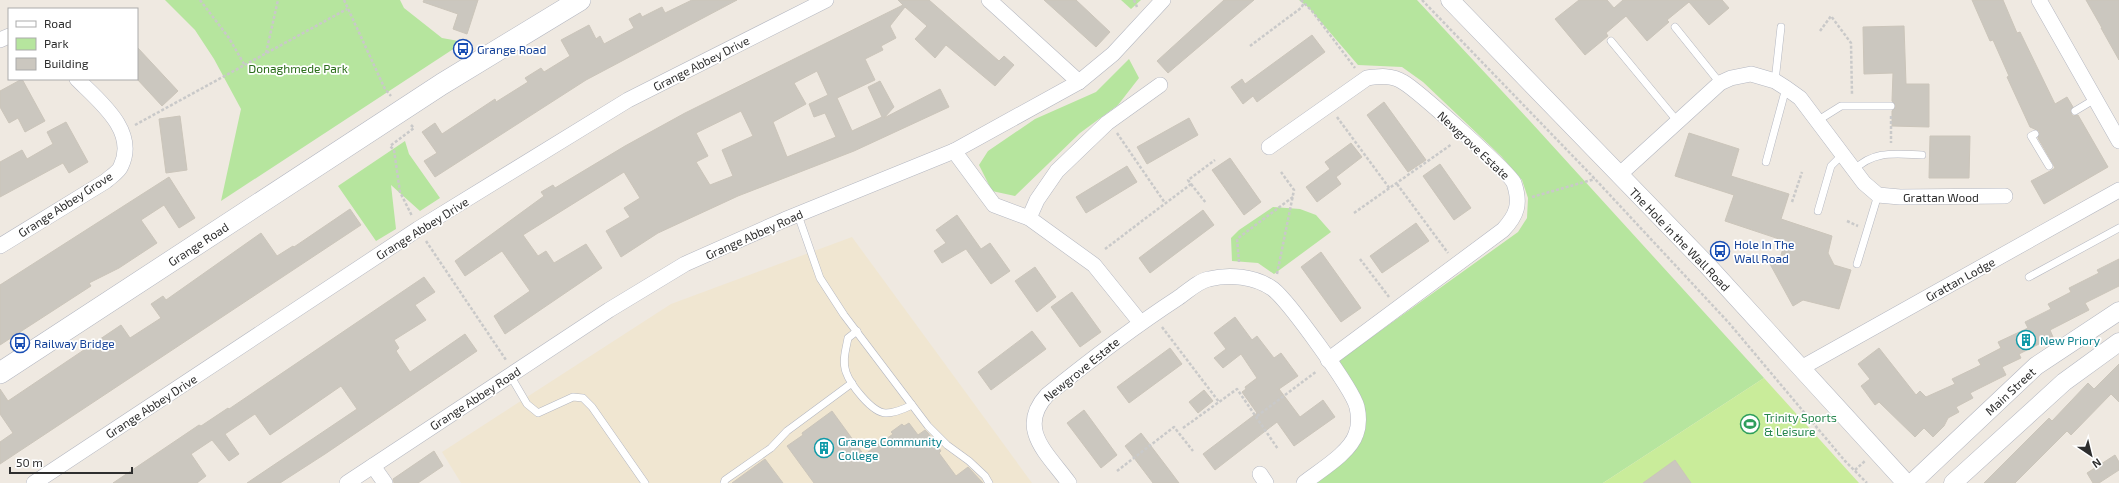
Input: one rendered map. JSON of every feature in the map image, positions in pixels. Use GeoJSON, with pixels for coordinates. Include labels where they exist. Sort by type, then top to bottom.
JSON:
{"type":"FeatureCollection","features":[{"type":"Feature","properties":{"kind":"main road","name":"Grange Road"},"geometry":{"type":"LineString","coordinates":[[0,373],[486,55],[580,0]]}},
{"type":"Feature","properties":{"kind":"street","name":"Grange Abbey Drive"},"geometry":{"type":"LineString","coordinates":[[34,483],[418,229],[628,100],[826,0]]}},
{"type":"Feature","properties":{"kind":"street"},"geometry":{"type":"LineString","coordinates":[[989,0],[1079,82]]}},
{"type":"Feature","properties":{"kind":"street","name":"Grange Abbey Road"},"geometry":{"type":"LineString","coordinates":[[347,483],[609,310],[685,264],[798,215],[954,151],[1079,82],[1113,54],[1163,0]]}},
{"type":"Feature","properties":{"kind":"street","name":"The Hole in the Wall Road"},"geometry":{"type":"LineString","coordinates":[[1450,0],[1707,265],[1906,483]]}},
{"type":"Feature","properties":{"kind":"street"},"geometry":{"type":"LineString","coordinates":[[2039,0],[2119,141]]}},
{"type":"Feature","properties":{"kind":"street"},"geometry":{"type":"LineString","coordinates":[[1619,175],[1720,83],[1731,78],[1751,74],[1781,84],[1800,98],[1864,183],[1878,195]]}},
{"type":"Feature","properties":{"kind":"street","name":"Newgrove Estate"},"geometry":{"type":"LineString","coordinates":[[1269,147],[1367,78],[1385,76],[1402,81],[1418,92],[1471,140],[1513,181],[1518,197],[1515,217],[1503,230],[1328,360]]}},
{"type":"Feature","properties":{"kind":"street","name":"Grange Abbey Grove"},"geometry":{"type":"LineString","coordinates":[[0,246],[106,180],[121,167],[126,151],[120,127],[112,115],[78,80]]}},
{"type":"Feature","properties":{"kind":"street"},"geometry":{"type":"LineString","coordinates":[[1029,218],[1037,200],[1057,170],[1107,123],[1160,85]]}},
{"type":"Feature","properties":{"kind":"street"},"geometry":{"type":"LineString","coordinates":[[954,151],[994,205],[1029,218],[1094,264],[1140,322]]}},
{"type":"Feature","properties":{"kind":"street","name":"Grattan Lodge"},"geometry":{"type":"LineString","coordinates":[[1802,368],[2119,190]]}},
{"type":"Feature","properties":{"kind":"street","name":"Grattan Wood"},"geometry":{"type":"LineString","coordinates":[[1878,195],[1900,197],[2005,196]]}},
{"type":"Feature","properties":{"kind":"street","name":"Newgrove Estate"},"geometry":{"type":"LineString","coordinates":[[1069,483],[1034,434],[1033,418],[1037,406],[1046,395],[1140,322],[1207,279],[1228,276],[1249,279],[1272,288],[1282,298],[1328,360],[1357,406],[1358,422],[1356,435],[1348,448],[1304,483]]}},
{"type":"Feature","properties":{"kind":"street","name":"Main Street"},"geometry":{"type":"LineString","coordinates":[[1912,483],[2036,366],[2119,311]]}},
{"type":"Feature","properties":{"kind":"street"},"geometry":{"type":"LineString","coordinates":[[1953,483],[2064,382],[2119,342]]}},
{"type":"Feature","properties":{"kind":"street"},"geometry":{"type":"LineString","coordinates":[[372,466],[385,483]]}},
{"type":"Feature","properties":{"kind":"lane"},"geometry":{"type":"LineString","coordinates":[[1675,27],[1720,83]]}},
{"type":"Feature","properties":{"kind":"lane"},"geometry":{"type":"LineString","coordinates":[[1766,162],[1781,84],[1781,27]]}},
{"type":"Feature","properties":{"kind":"lane"},"geometry":{"type":"LineString","coordinates":[[1611,41],[1678,122]]}},
{"type":"Feature","properties":{"kind":"lane"},"geometry":{"type":"LineString","coordinates":[[2075,110],[2095,99]]}},
{"type":"Feature","properties":{"kind":"lane"},"geometry":{"type":"LineString","coordinates":[[1817,122],[1841,106],[1891,106]]}},
{"type":"Feature","properties":{"kind":"lane"},"geometry":{"type":"LineString","coordinates":[[2035,134],[2031,136],[2049,166]]}},
{"type":"Feature","properties":{"kind":"lane"},"geometry":{"type":"LineString","coordinates":[[1818,211],[1830,166],[1842,155]]}},
{"type":"Feature","properties":{"kind":"lane"},"geometry":{"type":"LineString","coordinates":[[1854,170],[1862,162],[1877,155],[1922,155]]}},
{"type":"Feature","properties":{"kind":"lane"},"geometry":{"type":"LineString","coordinates":[[1857,264],[1878,195]]}},
{"type":"Feature","properties":{"kind":"lane"},"geometry":{"type":"LineString","coordinates":[[798,215],[820,278],[857,331],[912,405],[937,435],[969,461],[985,476],[989,483]]}},
{"type":"Feature","properties":{"kind":"lane"},"geometry":{"type":"LineString","coordinates":[[2029,277],[2119,228]]}},
{"type":"Feature","properties":{"kind":"lane"},"geometry":{"type":"LineString","coordinates":[[857,331],[848,338],[844,360],[846,373],[852,383],[872,408],[885,413],[900,411],[912,405]]}},
{"type":"Feature","properties":{"kind":"lane"},"geometry":{"type":"LineString","coordinates":[[512,374],[527,404],[538,412],[573,397],[583,398],[592,406],[645,483]]}},
{"type":"Feature","properties":{"kind":"lane"},"geometry":{"type":"LineString","coordinates":[[724,483],[725,480],[771,448],[787,431],[852,383]]}},
{"type":"Feature","properties":{"kind":"path"},"geometry":{"type":"LineString","coordinates":[[200,0],[229,38],[244,64]]}},
{"type":"Feature","properties":{"kind":"path"},"geometry":{"type":"LineString","coordinates":[[266,53],[278,0]]}},
{"type":"Feature","properties":{"kind":"path"},"geometry":{"type":"LineString","coordinates":[[344,0],[385,88],[414,128],[390,146],[394,150],[400,192],[418,229],[512,374]]}},
{"type":"Feature","properties":{"kind":"path"},"geometry":{"type":"LineString","coordinates":[[1301,0],[1355,68]]}},
{"type":"Feature","properties":{"kind":"path","name":"The Hole in the Wall Road"},"geometry":{"type":"LineString","coordinates":[[1422,0],[1595,179],[1730,323],[1836,450],[1867,483]]}},
{"type":"Feature","properties":{"kind":"path"},"geometry":{"type":"LineString","coordinates":[[1250,46],[1301,8],[1304,3]]}},
{"type":"Feature","properties":{"kind":"path"},"geometry":{"type":"LineString","coordinates":[[120,127],[136,124],[347,9]]}},
{"type":"Feature","properties":{"kind":"path"},"geometry":{"type":"LineString","coordinates":[[1820,31],[1831,16],[1851,43],[1852,106]]}},
{"type":"Feature","properties":{"kind":"path"},"geometry":{"type":"LineString","coordinates":[[1891,106],[1891,154]]}},
{"type":"Feature","properties":{"kind":"path"},"geometry":{"type":"LineString","coordinates":[[1337,117],[1390,189]]}},
{"type":"Feature","properties":{"kind":"path"},"geometry":{"type":"LineString","coordinates":[[1117,132],[1165,203]]}},
{"type":"Feature","properties":{"kind":"path"},"geometry":{"type":"LineString","coordinates":[[1354,213],[1452,144]]}},
{"type":"Feature","properties":{"kind":"path"},"geometry":{"type":"LineString","coordinates":[[1206,203],[1188,180],[1215,160]]}},
{"type":"Feature","properties":{"kind":"path"},"geometry":{"type":"LineString","coordinates":[[1276,279],[1294,190],[1281,172]]}},
{"type":"Feature","properties":{"kind":"path"},"geometry":{"type":"LineString","coordinates":[[1792,202],[1802,172]]}},
{"type":"Feature","properties":{"kind":"path"},"geometry":{"type":"LineString","coordinates":[[1517,203],[1595,179]]}},
{"type":"Feature","properties":{"kind":"path"},"geometry":{"type":"LineString","coordinates":[[1105,249],[1191,184]]}},
{"type":"Feature","properties":{"kind":"path"},"geometry":{"type":"LineString","coordinates":[[1397,184],[1448,253]]}},
{"type":"Feature","properties":{"kind":"path"},"geometry":{"type":"LineString","coordinates":[[1239,264],[1238,239],[1293,197]]}},
{"type":"Feature","properties":{"kind":"path"},"geometry":{"type":"LineString","coordinates":[[1360,260],[1389,297]]}},
{"type":"Feature","properties":{"kind":"path"},"geometry":{"type":"LineString","coordinates":[[1152,314],[1219,402]]}},
{"type":"Feature","properties":{"kind":"path"},"geometry":{"type":"LineString","coordinates":[[1257,416],[1317,371]]}},
{"type":"Feature","properties":{"kind":"path"},"geometry":{"type":"LineString","coordinates":[[1183,428],[1237,389],[1278,448]]}},
{"type":"Feature","properties":{"kind":"path"},"geometry":{"type":"LineString","coordinates":[[1116,471],[1174,427],[1193,451]]}},
{"type":"Feature","properties":{"kind":"shaded area","name":"Grange Community College"},"geometry":{"type":"Polygon","coordinates":[[[852,237],[1032,483],[461,483],[442,452],[671,304],[852,237]]]}},
{"type":"Feature","properties":{"kind":"green space","name":"Donaghmede Park"},"geometry":{"type":"Polygon","coordinates":[[[165,0],[400,0],[404,8],[442,38],[464,42],[221,201],[241,109],[214,59],[195,30],[165,0]]]}},
{"type":"Feature","properties":{"kind":"green space"},"geometry":{"type":"Polygon","coordinates":[[[1121,0],[1141,0],[1131,9],[1121,0]]]}},
{"type":"Feature","properties":{"kind":"green space"},"geometry":{"type":"Polygon","coordinates":[[[1299,0],[1417,0],[1529,120],[1764,378],[1603,483],[1304,483],[1343,452],[1360,403],[1337,362],[1518,232],[1527,218],[1528,198],[1522,180],[1501,156],[1423,82],[1402,67],[1358,65],[1309,8],[1299,0]]]}},
{"type":"Feature","properties":{"kind":"green space"},"geometry":{"type":"Polygon","coordinates":[[[1129,59],[1139,78],[1118,105],[1080,133],[1015,196],[992,191],[979,165],[988,151],[1035,119],[1096,92],[1129,59]]]}},
{"type":"Feature","properties":{"kind":"green space"},"geometry":{"type":"Polygon","coordinates":[[[405,141],[409,154],[440,198],[420,211],[391,185],[396,229],[376,241],[338,186],[405,141]]]}},
{"type":"Feature","properties":{"kind":"green space"},"geometry":{"type":"Polygon","coordinates":[[[1273,207],[1300,209],[1316,215],[1331,232],[1274,274],[1258,263],[1232,261],[1231,238],[1239,230],[1273,207]]]}},
{"type":"Feature","properties":{"kind":"green space","name":"Trinity Sports & Leisure"},"geometry":{"type":"Polygon","coordinates":[[[1764,378],[1859,483],[1603,483],[1764,378]]]}},
{"type":"Feature","properties":{"kind":"building"},"geometry":{"type":"Polygon","coordinates":[[[424,0],[478,0],[467,34],[453,29],[458,14],[423,2],[424,0]]]}},
{"type":"Feature","properties":{"kind":"building"},"geometry":{"type":"Polygon","coordinates":[[[692,0],[737,0],[586,80],[435,177],[424,161],[437,153],[422,132],[435,123],[442,134],[495,99],[496,102],[528,82],[525,78],[541,68],[544,72],[570,56],[561,40],[589,25],[596,39],[600,36],[604,44],[634,28],[629,19],[640,13],[642,17],[662,7],[665,13],[692,0]]]}},
{"type":"Feature","properties":{"kind":"building"},"geometry":{"type":"Polygon","coordinates":[[[898,0],[929,0],[999,61],[1004,56],[1014,65],[995,86],[946,45],[935,58],[915,39],[927,26],[905,7],[890,26],[896,38],[881,46],[883,50],[865,59],[875,80],[837,98],[852,131],[882,117],[868,87],[880,81],[894,107],[884,118],[940,89],[949,107],[854,151],[738,196],[658,233],[621,257],[606,231],[630,217],[624,208],[640,198],[624,172],[523,235],[538,256],[546,251],[554,263],[586,244],[602,268],[505,334],[494,316],[530,291],[502,251],[465,276],[455,261],[544,196],[541,192],[553,185],[555,188],[625,146],[685,113],[903,5],[898,0]],[[817,71],[794,83],[806,104],[773,122],[787,157],[836,137],[825,113],[814,117],[809,104],[828,95],[817,71]],[[741,111],[696,133],[708,156],[696,162],[710,185],[733,176],[722,150],[753,136],[741,111]]]}},
{"type":"Feature","properties":{"kind":"building"},"geometry":{"type":"Polygon","coordinates":[[[1044,0],[1076,0],[1110,32],[1096,47],[1044,0]]]}},
{"type":"Feature","properties":{"kind":"building"},"geometry":{"type":"Polygon","coordinates":[[[1224,0],[1254,0],[1168,73],[1157,61],[1224,0]]]}},
{"type":"Feature","properties":{"kind":"building"},"geometry":{"type":"Polygon","coordinates":[[[1579,0],[1607,0],[1614,8],[1623,0],[1722,0],[1729,8],[1709,25],[1689,2],[1667,20],[1669,22],[1647,41],[1626,16],[1606,33],[1608,36],[1585,55],[1555,19],[1579,0]]]}},
{"type":"Feature","properties":{"kind":"building"},"geometry":{"type":"Polygon","coordinates":[[[1972,0],[2003,0],[2017,33],[2020,32],[2055,104],[2067,97],[2073,107],[2071,113],[2073,116],[2078,115],[2108,167],[2044,204],[2031,181],[2055,168],[2038,138],[2039,131],[2030,127],[2007,77],[2009,76],[1993,40],[1990,41],[1972,0]]]}},
{"type":"Feature","properties":{"kind":"building"},"geometry":{"type":"Polygon","coordinates":[[[2086,0],[2119,0],[2119,60],[2102,28],[2086,0]]]}},
{"type":"Feature","properties":{"kind":"building"},"geometry":{"type":"Polygon","coordinates":[[[1904,26],[1906,84],[1929,84],[1929,127],[1892,126],[1892,111],[1896,106],[1892,101],[1893,73],[1864,74],[1863,27],[1904,26]]]}},
{"type":"Feature","properties":{"kind":"building"},"geometry":{"type":"Polygon","coordinates":[[[1312,35],[1325,52],[1257,102],[1253,96],[1243,104],[1231,87],[1242,79],[1245,84],[1312,35]]]}},
{"type":"Feature","properties":{"kind":"building"},"geometry":{"type":"Polygon","coordinates":[[[138,48],[178,91],[162,106],[138,80],[138,48]]]}},
{"type":"Feature","properties":{"kind":"building"},"geometry":{"type":"Polygon","coordinates":[[[23,80],[45,121],[25,132],[18,118],[9,123],[0,107],[0,91],[23,80]]]}},
{"type":"Feature","properties":{"kind":"building"},"geometry":{"type":"Polygon","coordinates":[[[1384,102],[1426,160],[1408,172],[1367,115],[1384,102]]]}},
{"type":"Feature","properties":{"kind":"building"},"geometry":{"type":"Polygon","coordinates":[[[180,116],[187,170],[166,173],[159,119],[180,116]]]}},
{"type":"Feature","properties":{"kind":"building"},"geometry":{"type":"Polygon","coordinates":[[[1189,118],[1198,135],[1147,164],[1137,147],[1189,118]]]}},
{"type":"Feature","properties":{"kind":"building"},"geometry":{"type":"Polygon","coordinates":[[[66,122],[88,162],[69,173],[63,163],[0,197],[0,162],[22,150],[27,159],[53,144],[47,132],[66,122]]]}},
{"type":"Feature","properties":{"kind":"building"},"geometry":{"type":"Polygon","coordinates":[[[1689,133],[1739,149],[1731,176],[1789,194],[1781,219],[1832,236],[1828,253],[1834,265],[1851,270],[1839,309],[1803,300],[1793,306],[1770,264],[1780,259],[1785,241],[1725,221],[1734,195],[1675,176],[1689,133]]]}},
{"type":"Feature","properties":{"kind":"building"},"geometry":{"type":"Polygon","coordinates":[[[1930,136],[1970,136],[1969,178],[1929,178],[1930,136]]]}},
{"type":"Feature","properties":{"kind":"building"},"geometry":{"type":"Polygon","coordinates":[[[1351,143],[1362,157],[1336,177],[1341,184],[1317,202],[1306,187],[1330,169],[1325,162],[1351,143]]]}},
{"type":"Feature","properties":{"kind":"building"},"geometry":{"type":"Polygon","coordinates":[[[1230,158],[1261,202],[1244,215],[1212,170],[1230,158]]]}},
{"type":"Feature","properties":{"kind":"building"},"geometry":{"type":"Polygon","coordinates":[[[1440,164],[1471,208],[1454,220],[1423,176],[1440,164]]]}},
{"type":"Feature","properties":{"kind":"building"},"geometry":{"type":"Polygon","coordinates":[[[1127,166],[1137,182],[1086,213],[1076,197],[1127,166]]]}},
{"type":"Feature","properties":{"kind":"building"},"geometry":{"type":"Polygon","coordinates":[[[169,177],[195,218],[179,228],[164,205],[141,220],[157,243],[119,268],[89,283],[91,286],[0,345],[0,285],[169,177]]]}},
{"type":"Feature","properties":{"kind":"building"},"geometry":{"type":"Polygon","coordinates":[[[350,209],[361,225],[0,464],[0,442],[13,433],[0,414],[0,389],[8,401],[121,325],[130,338],[161,318],[151,304],[163,296],[166,300],[261,233],[277,256],[293,246],[294,247],[350,209]]]}},
{"type":"Feature","properties":{"kind":"building"},"geometry":{"type":"Polygon","coordinates":[[[1203,210],[1214,225],[1150,273],[1139,258],[1203,210]]]}},
{"type":"Feature","properties":{"kind":"building"},"geometry":{"type":"Polygon","coordinates":[[[957,215],[981,249],[990,243],[1010,271],[991,284],[966,249],[942,263],[934,251],[946,243],[936,230],[957,215]]]}},
{"type":"Feature","properties":{"kind":"building"},"geometry":{"type":"Polygon","coordinates":[[[1416,223],[1429,241],[1382,273],[1370,256],[1416,223]]]}},
{"type":"Feature","properties":{"kind":"building"},"geometry":{"type":"Polygon","coordinates":[[[1321,252],[1361,308],[1341,322],[1301,267],[1321,252]]]}},
{"type":"Feature","properties":{"kind":"building"},"geometry":{"type":"Polygon","coordinates":[[[2119,259],[2119,286],[2085,303],[2089,310],[2050,330],[2053,337],[2019,354],[2021,358],[2002,367],[2006,375],[1970,393],[1973,398],[1956,407],[1959,412],[1948,418],[1944,426],[1933,437],[1924,428],[1915,437],[1879,402],[1875,405],[1861,386],[1870,379],[1858,364],[1879,348],[1916,395],[1920,391],[1926,397],[1955,384],[1952,379],[1981,365],[1978,360],[2001,348],[1998,342],[2028,328],[2025,322],[2051,309],[2048,304],[2071,292],[2069,288],[2099,273],[2097,270],[2119,259]]]}},
{"type":"Feature","properties":{"kind":"building"},"geometry":{"type":"Polygon","coordinates":[[[1035,267],[1056,297],[1037,312],[1015,281],[1035,267]]]}},
{"type":"Feature","properties":{"kind":"building"},"geometry":{"type":"Polygon","coordinates":[[[424,277],[435,292],[415,305],[426,320],[394,340],[399,348],[396,351],[410,372],[465,334],[477,351],[325,454],[280,483],[247,483],[357,409],[341,386],[270,435],[255,414],[225,434],[239,454],[229,461],[212,440],[191,454],[206,476],[197,483],[113,483],[199,425],[201,426],[228,408],[229,409],[424,277]]]}},
{"type":"Feature","properties":{"kind":"building"},"geometry":{"type":"Polygon","coordinates":[[[1072,292],[1101,332],[1080,347],[1051,307],[1072,292]]]}},
{"type":"Feature","properties":{"kind":"building"},"geometry":{"type":"Polygon","coordinates":[[[1235,317],[1252,340],[1257,336],[1274,358],[1281,353],[1298,376],[1279,389],[1300,417],[1323,400],[1335,417],[1294,446],[1277,422],[1215,470],[1203,454],[1257,413],[1242,392],[1246,389],[1245,387],[1257,378],[1241,354],[1223,368],[1214,358],[1226,349],[1214,333],[1235,317]]]}},
{"type":"Feature","properties":{"kind":"building"},"geometry":{"type":"Polygon","coordinates":[[[1032,331],[1046,349],[991,390],[978,372],[1032,331]]]}},
{"type":"Feature","properties":{"kind":"building"},"geometry":{"type":"Polygon","coordinates":[[[1170,348],[1182,364],[1129,403],[1117,387],[1170,348]]]}},
{"type":"Feature","properties":{"kind":"building","name":"New Priory"},"geometry":{"type":"Polygon","coordinates":[[[2119,364],[2119,402],[2111,394],[2071,435],[2067,431],[2015,483],[1984,483],[2049,418],[2052,421],[2088,383],[2094,389],[2119,364]]]}},
{"type":"Feature","properties":{"kind":"building"},"geometry":{"type":"Polygon","coordinates":[[[1204,390],[1213,401],[1198,413],[1189,402],[1204,390]]]}},
{"type":"Feature","properties":{"kind":"building"},"geometry":{"type":"Polygon","coordinates":[[[1084,410],[1117,455],[1101,468],[1067,423],[1084,410]]]}},
{"type":"Feature","properties":{"kind":"building","name":"Grange Community College"},"geometry":{"type":"Polygon","coordinates":[[[832,411],[864,455],[893,434],[891,432],[902,424],[904,426],[909,423],[918,435],[925,430],[928,433],[941,451],[939,453],[956,476],[968,467],[983,483],[814,483],[787,446],[832,411]]]}},
{"type":"Feature","properties":{"kind":"building"},"geometry":{"type":"Polygon","coordinates":[[[1141,433],[1179,483],[1153,483],[1125,446],[1141,433]]]}},
{"type":"Feature","properties":{"kind":"building"},"geometry":{"type":"Polygon","coordinates":[[[434,451],[443,466],[418,483],[394,483],[393,479],[434,451]]]}},
{"type":"Feature","properties":{"kind":"building"},"geometry":{"type":"Polygon","coordinates":[[[2115,455],[2119,462],[2119,470],[2099,483],[2093,483],[2087,473],[2115,455]]]}},
{"type":"Feature","properties":{"kind":"building"},"geometry":{"type":"Polygon","coordinates":[[[765,459],[783,483],[732,483],[765,459]]]}},
{"type":"Feature","properties":{"kind":"building"},"geometry":{"type":"Polygon","coordinates":[[[1675,460],[1691,483],[1643,483],[1675,460]]]}},
{"type":"Feature","properties":{"kind":"place","name":"Grange Road"},"geometry":{"type":"Point","coordinates":[463,49]}},
{"type":"Feature","properties":{"kind":"place","name":"Hole In The Wall Road"},"geometry":{"type":"Point","coordinates":[1720,251]}},
{"type":"Feature","properties":{"kind":"place","name":"New Priory"},"geometry":{"type":"Point","coordinates":[2026,340]}},
{"type":"Feature","properties":{"kind":"place","name":"Railway Bridge"},"geometry":{"type":"Point","coordinates":[20,343]}},
{"type":"Feature","properties":{"kind":"place","name":"Trinity Sports & Leisure"},"geometry":{"type":"Point","coordinates":[1750,424]}},
{"type":"Feature","properties":{"kind":"place","name":"Grange Community College"},"geometry":{"type":"Point","coordinates":[824,448]}}]}
